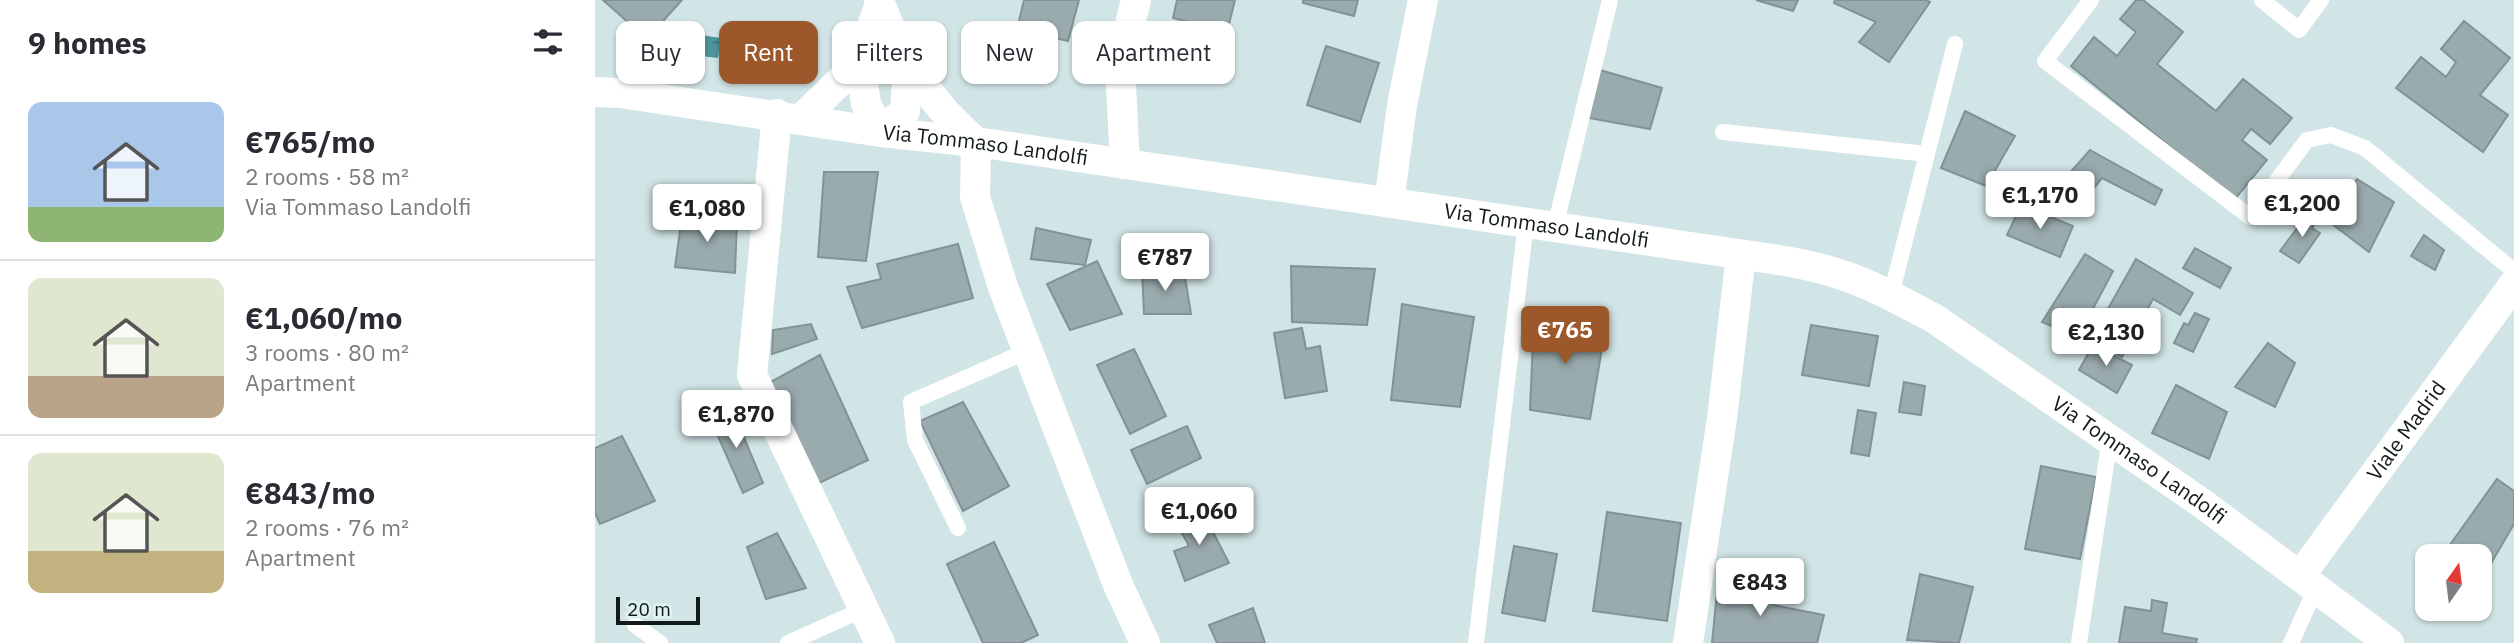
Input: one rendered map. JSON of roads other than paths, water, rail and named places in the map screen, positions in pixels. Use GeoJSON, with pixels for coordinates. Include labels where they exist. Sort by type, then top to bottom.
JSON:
{"type":"FeatureCollection","features":[{"type":"Feature","properties":{"kind":"street"},"geometry":{"type":"LineString","coordinates":[[1125,164],[1120,65],[1136,0]]}},
{"type":"Feature","properties":{"kind":"street"},"geometry":{"type":"LineString","coordinates":[[1389,203],[1402,105],[1423,0]]}},
{"type":"Feature","properties":{"kind":"street"},"geometry":{"type":"LineString","coordinates":[[873,21],[879,1]]}},
{"type":"Feature","properties":{"kind":"street"},"geometry":{"type":"LineString","coordinates":[[879,1],[888,21]]}},
{"type":"Feature","properties":{"kind":"street"},"geometry":{"type":"LineString","coordinates":[[832,83],[789,116],[752,375],[880,643]]}},
{"type":"Feature","properties":{"kind":"street"},"geometry":{"type":"LineString","coordinates":[[863,84],[866,104],[881,132],[905,111],[907,84]]}},
{"type":"Feature","properties":{"kind":"street"},"geometry":{"type":"LineString","coordinates":[[923,84],[951,121],[976,142],[975,197],[1003,287],[1119,587],[1145,643]]}},
{"type":"Feature","properties":{"kind":"street","name":"Via Tommaso Landolfi"},"geometry":{"type":"LineString","coordinates":[[595,92],[789,116],[881,132],[976,142],[1741,255],[1842,275],[1891,295],[1935,319],[2111,438],[2389,643]]}},
{"type":"Feature","properties":{"kind":"street"},"geometry":{"type":"LineString","coordinates":[[1688,643],[1722,418],[1741,255]]}},
{"type":"Feature","properties":{"kind":"street","name":"Viale Madrid"},"geometry":{"type":"LineString","coordinates":[[2308,582],[2514,284]]}},
{"type":"Feature","properties":{"kind":"lane"},"geometry":{"type":"LineString","coordinates":[[1555,227],[1610,0]]}},
{"type":"Feature","properties":{"kind":"lane"},"geometry":{"type":"LineString","coordinates":[[2091,0],[2045,61],[2251,217],[2307,140],[2331,135],[2365,148],[2514,271]]}},
{"type":"Feature","properties":{"kind":"lane"},"geometry":{"type":"LineString","coordinates":[[2262,0],[2299,30],[2321,0]]}},
{"type":"Feature","properties":{"kind":"lane"},"geometry":{"type":"LineString","coordinates":[[1891,295],[1955,44]]}},
{"type":"Feature","properties":{"kind":"lane"},"geometry":{"type":"LineString","coordinates":[[1723,132],[1927,153]]}},
{"type":"Feature","properties":{"kind":"lane"},"geometry":{"type":"LineString","coordinates":[[1476,643],[1526,223]]}},
{"type":"Feature","properties":{"kind":"lane"},"geometry":{"type":"LineString","coordinates":[[958,528],[915,440],[911,402],[1027,351]]}},
{"type":"Feature","properties":{"kind":"lane"},"geometry":{"type":"LineString","coordinates":[[2079,643],[2111,438]]}},
{"type":"Feature","properties":{"kind":"lane"},"geometry":{"type":"LineString","coordinates":[[2291,643],[2308,582]]}},
{"type":"Feature","properties":{"kind":"lane"},"geometry":{"type":"LineString","coordinates":[[788,643],[864,608]]}},
{"type":"Feature","properties":{"kind":"lane"},"geometry":{"type":"LineString","coordinates":[[635,625],[660,643]]}},
{"type":"Feature","properties":{"kind":"water"},"geometry":{"type":"Polygon","coordinates":[[[705,36],[719,38],[718,58],[705,57],[705,36]]]}}]}
